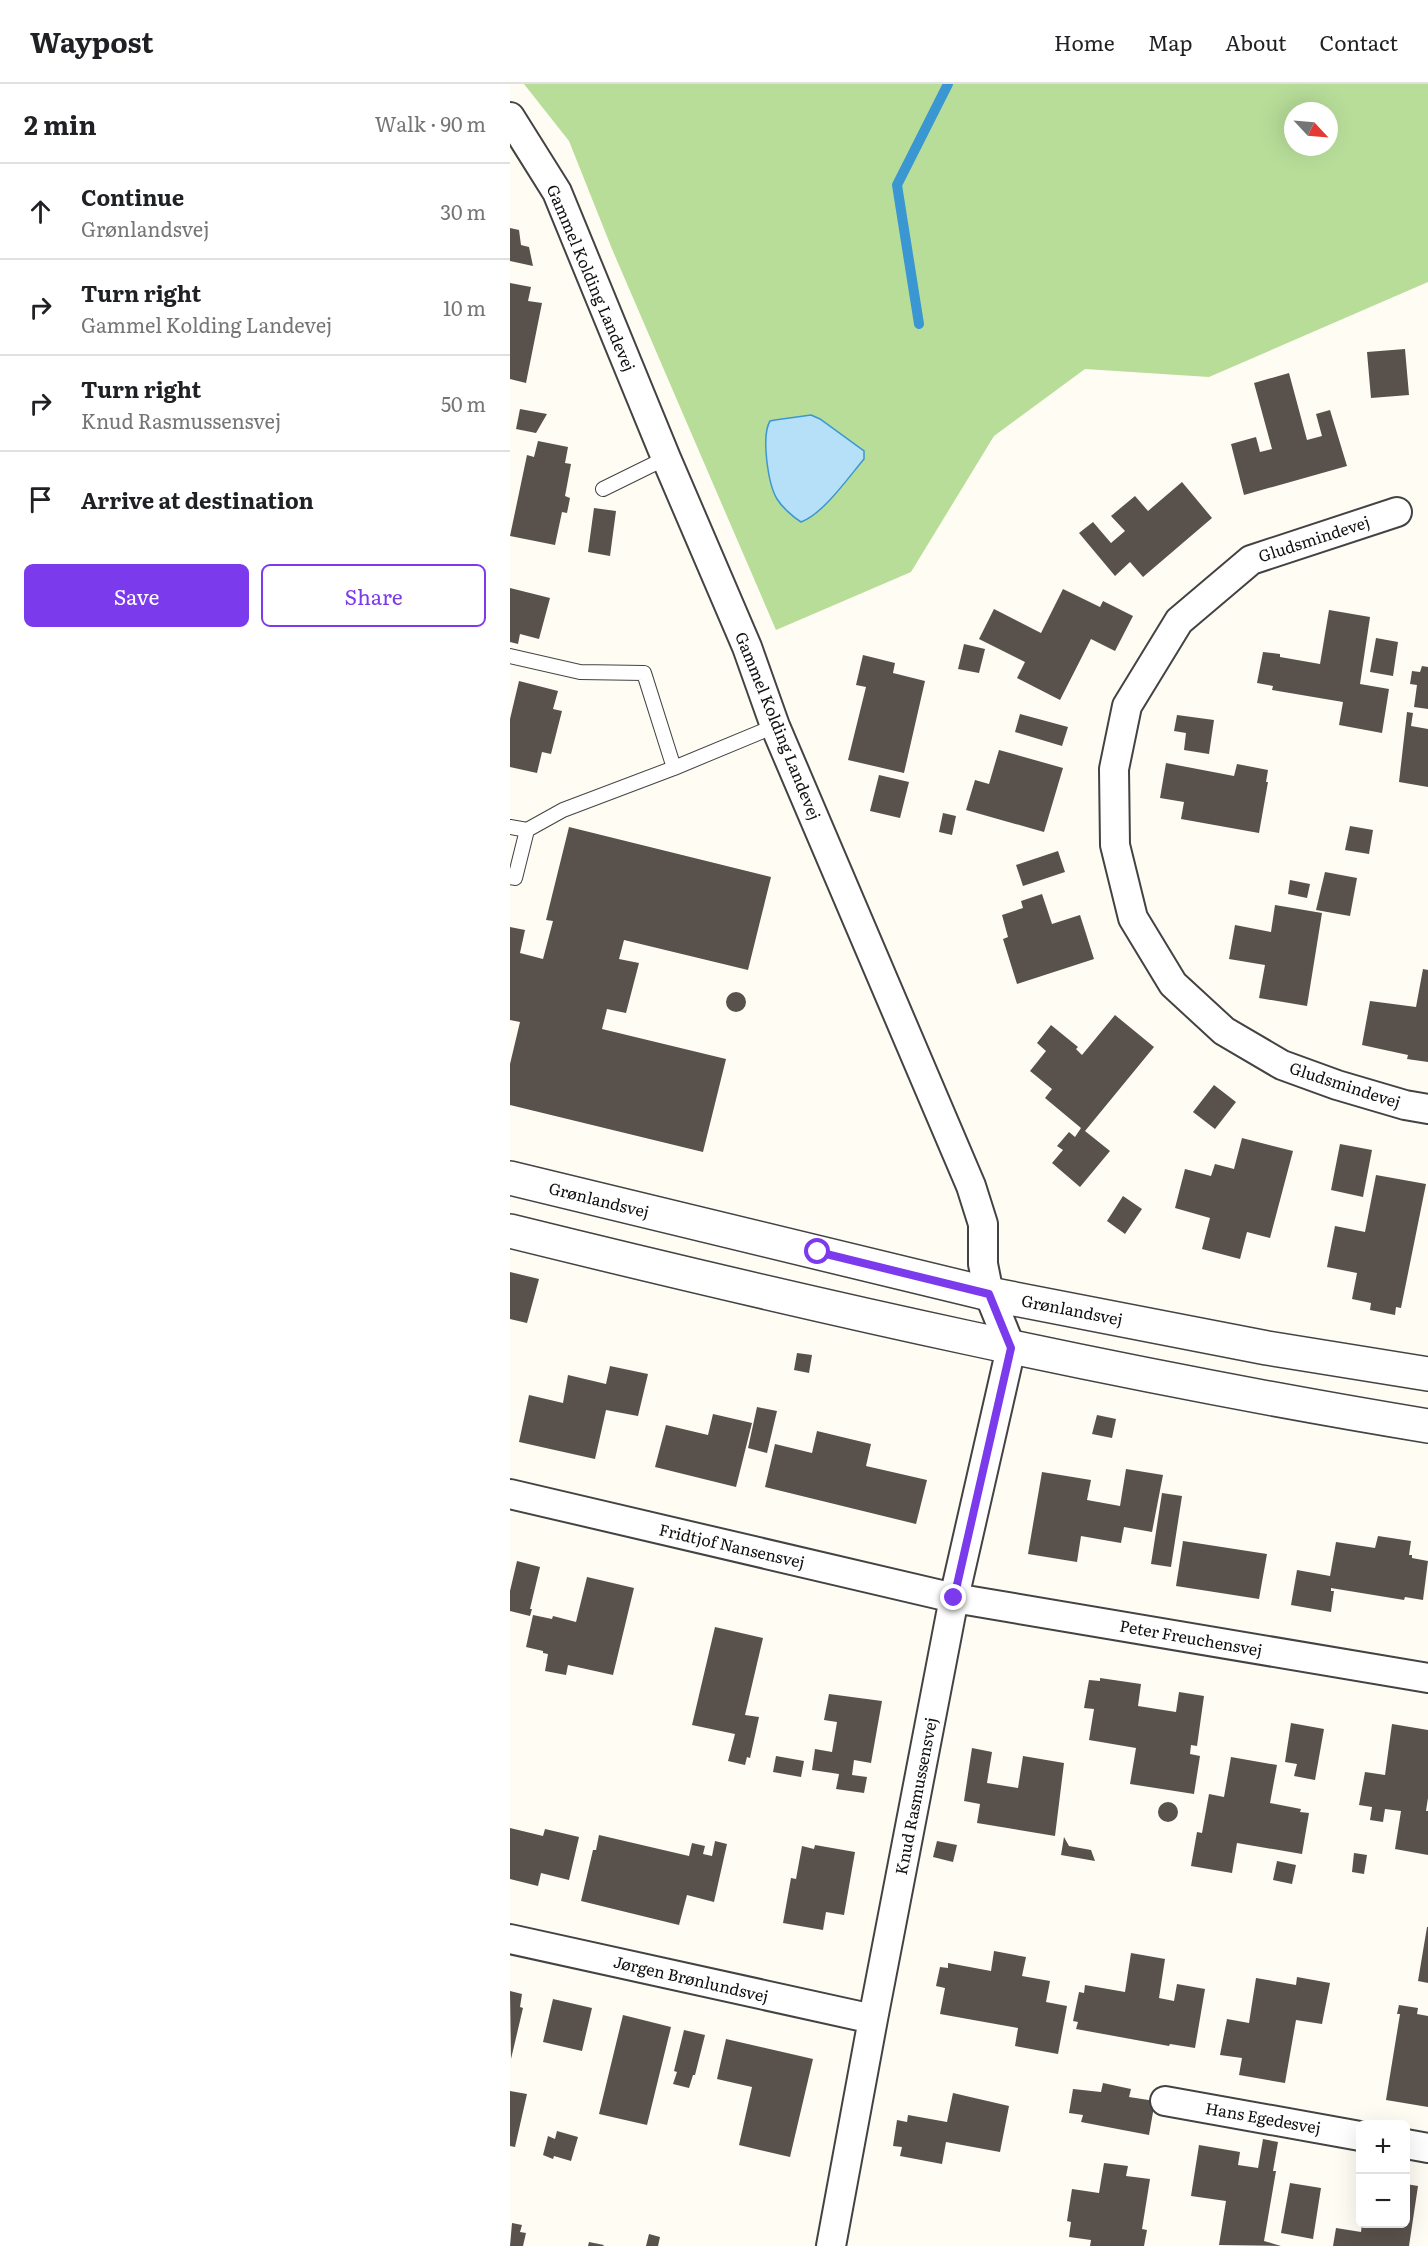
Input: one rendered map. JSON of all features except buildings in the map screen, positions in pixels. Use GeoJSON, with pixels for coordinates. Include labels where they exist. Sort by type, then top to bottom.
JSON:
{"type":"FeatureCollection","features":[{"type":"Feature","properties":{"kind":"street","name":"Gammel Kolding Landevej"},"geometry":{"type":"LineString","coordinates":[[510,117],[557,192],[666,458],[747,647],[775,726],[971,1186],[983,1224],[983,1264],[989,1294],[1011,1348]]}},
{"type":"Feature","properties":{"kind":"street","name":"Gludsmindevej"},"geometry":{"type":"LineString","coordinates":[[1397,512],[1251,560],[1179,621],[1127,706],[1114,769],[1115,845],[1133,918],[1173,984],[1224,1031],[1282,1065],[1337,1086],[1428,1109]]}},
{"type":"Feature","properties":{"kind":"street","name":"Grønlandsvej"},"geometry":{"type":"LineString","coordinates":[[510,1178],[989,1294],[1267,1348],[1428,1374]]}},
{"type":"Feature","properties":{"kind":"street"},"geometry":{"type":"LineString","coordinates":[[510,1231],[1011,1348],[1268,1399],[1428,1426]]}},
{"type":"Feature","properties":{"kind":"street","name":"Knud Rasmussensvej"},"geometry":{"type":"LineString","coordinates":[[831,2246],[954,1598],[1011,1348]]}},
{"type":"Feature","properties":{"kind":"street","name":"Fridtjof Nansensvej"},"geometry":{"type":"LineString","coordinates":[[510,1494],[954,1598]]}},
{"type":"Feature","properties":{"kind":"street","name":"Peter Freuchensvej"},"geometry":{"type":"LineString","coordinates":[[954,1598],[1428,1678]]}},
{"type":"Feature","properties":{"kind":"street","name":"Jørgen Brønlundsvej"},"geometry":{"type":"LineString","coordinates":[[510,1938],[873,2019]]}},
{"type":"Feature","properties":{"kind":"street","name":"Hans Egedesvej"},"geometry":{"type":"LineString","coordinates":[[1165,2101],[1356,2135]]}},
{"type":"Feature","properties":{"kind":"street"},"geometry":{"type":"LineString","coordinates":[[1410,2145],[1428,2148]]}},
{"type":"Feature","properties":{"kind":"lane"},"geometry":{"type":"LineString","coordinates":[[603,489],[666,458]]}},
{"type":"Feature","properties":{"kind":"lane"},"geometry":{"type":"LineString","coordinates":[[510,656],[580,672],[644,673],[674,768]]}},
{"type":"Feature","properties":{"kind":"lane"},"geometry":{"type":"LineString","coordinates":[[510,827],[527,830],[563,810],[674,768],[775,726]]}},
{"type":"Feature","properties":{"kind":"lane"},"geometry":{"type":"LineString","coordinates":[[510,877],[515,879],[527,830]]}},
{"type":"Feature","properties":{"kind":"green space"},"geometry":{"type":"Polygon","coordinates":[[[524,84],[1428,84],[1428,282],[1209,377],[1085,369],[994,436],[911,572],[776,630],[612,249],[569,141],[524,84]]]}},
{"type":"Feature","properties":{"kind":"water"},"geometry":{"type":"Polygon","coordinates":[[[811,415],[864,451],[864,459],[826,504],[801,522],[782,505],[774,492],[767,460],[766,437],[770,421],[811,415]]]}},
{"type":"Feature","properties":{"kind":"waterway"},"geometry":{"type":"LineString","coordinates":[[919,324],[897,185],[948,84]]}},
{"type":"Feature","properties":{"kind":"route"},"geometry":{"type":"LineString","coordinates":[[818,1252],[989,1294],[1011,1348],[954,1598]]}}]}
